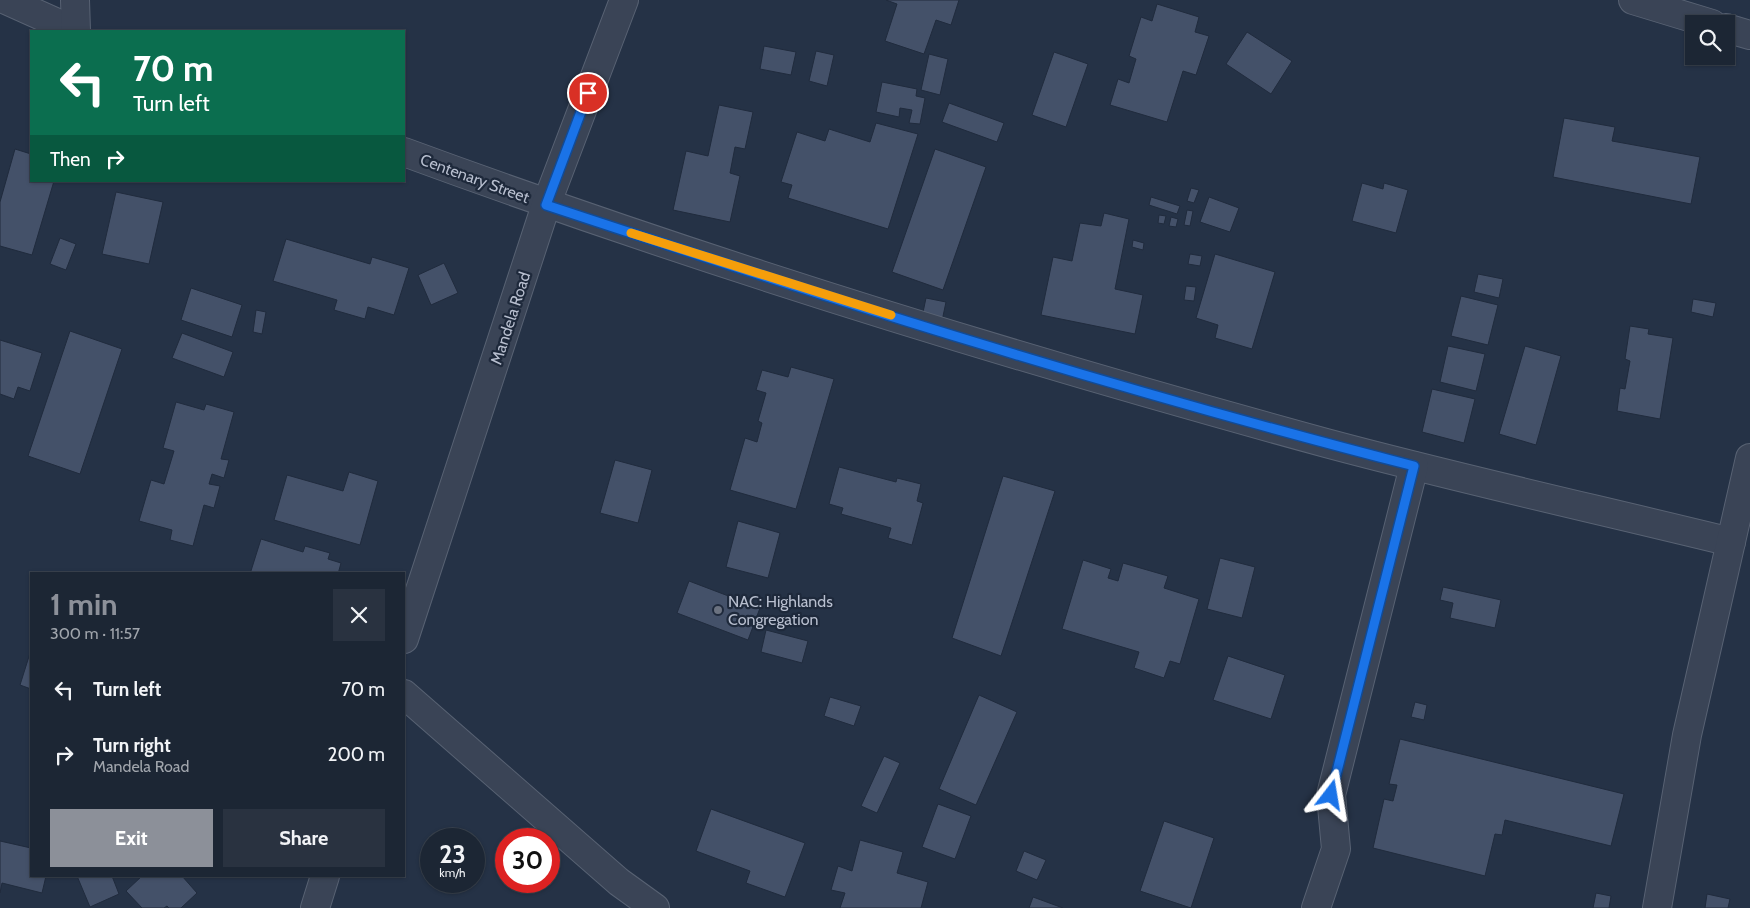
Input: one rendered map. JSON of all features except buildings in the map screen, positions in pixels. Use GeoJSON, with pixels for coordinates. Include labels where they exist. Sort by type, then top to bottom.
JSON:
{"type":"FeatureCollection","features":[{"type":"Feature","properties":{"kind":"street"},"geometry":{"type":"LineString","coordinates":[[6,0],[74,30]]}},
{"type":"Feature","properties":{"kind":"street"},"geometry":{"type":"LineString","coordinates":[[75,0],[76,30]]}},
{"type":"Feature","properties":{"kind":"street","name":"Mandela Road"},"geometry":{"type":"LineString","coordinates":[[405,636],[546,205],[624,0]]}},
{"type":"Feature","properties":{"kind":"street"},"geometry":{"type":"LineString","coordinates":[[1633,0],[1685,16]]}},
{"type":"Feature","properties":{"kind":"street"},"geometry":{"type":"LineString","coordinates":[[1735,31],[1750,35]]}},
{"type":"Feature","properties":{"kind":"street","name":"Centenary Street"},"geometry":{"type":"LineString","coordinates":[[405,152],[546,205],[780,281],[1069,370],[1414,466],[1731,542]]}},
{"type":"Feature","properties":{"kind":"street"},"geometry":{"type":"LineString","coordinates":[[1657,908],[1687,735],[1750,458]]}},
{"type":"Feature","properties":{"kind":"street"},"geometry":{"type":"LineString","coordinates":[[1316,908],[1336,849],[1331,795],[1414,466]]}},
{"type":"Feature","properties":{"kind":"street"},"geometry":{"type":"LineString","coordinates":[[405,695],[619,882],[655,908]]}},
{"type":"Feature","properties":{"kind":"street"},"geometry":{"type":"LineString","coordinates":[[314,908],[325,877]]}},
{"type":"Feature","properties":{"kind":"slow traffic"},"geometry":{"type":"LineString","coordinates":[[631,233],[891,315]]}},
{"type":"Feature","properties":{"kind":"place","name":"NAC: Highlands Congregation"},"geometry":{"type":"Point","coordinates":[718,610]}},
{"type":"Feature","properties":{"kind":"route"},"geometry":{"type":"LineString","coordinates":[[588,93],[546,205],[780,281],[1069,370],[1414,466],[1331,795]]}}]}
